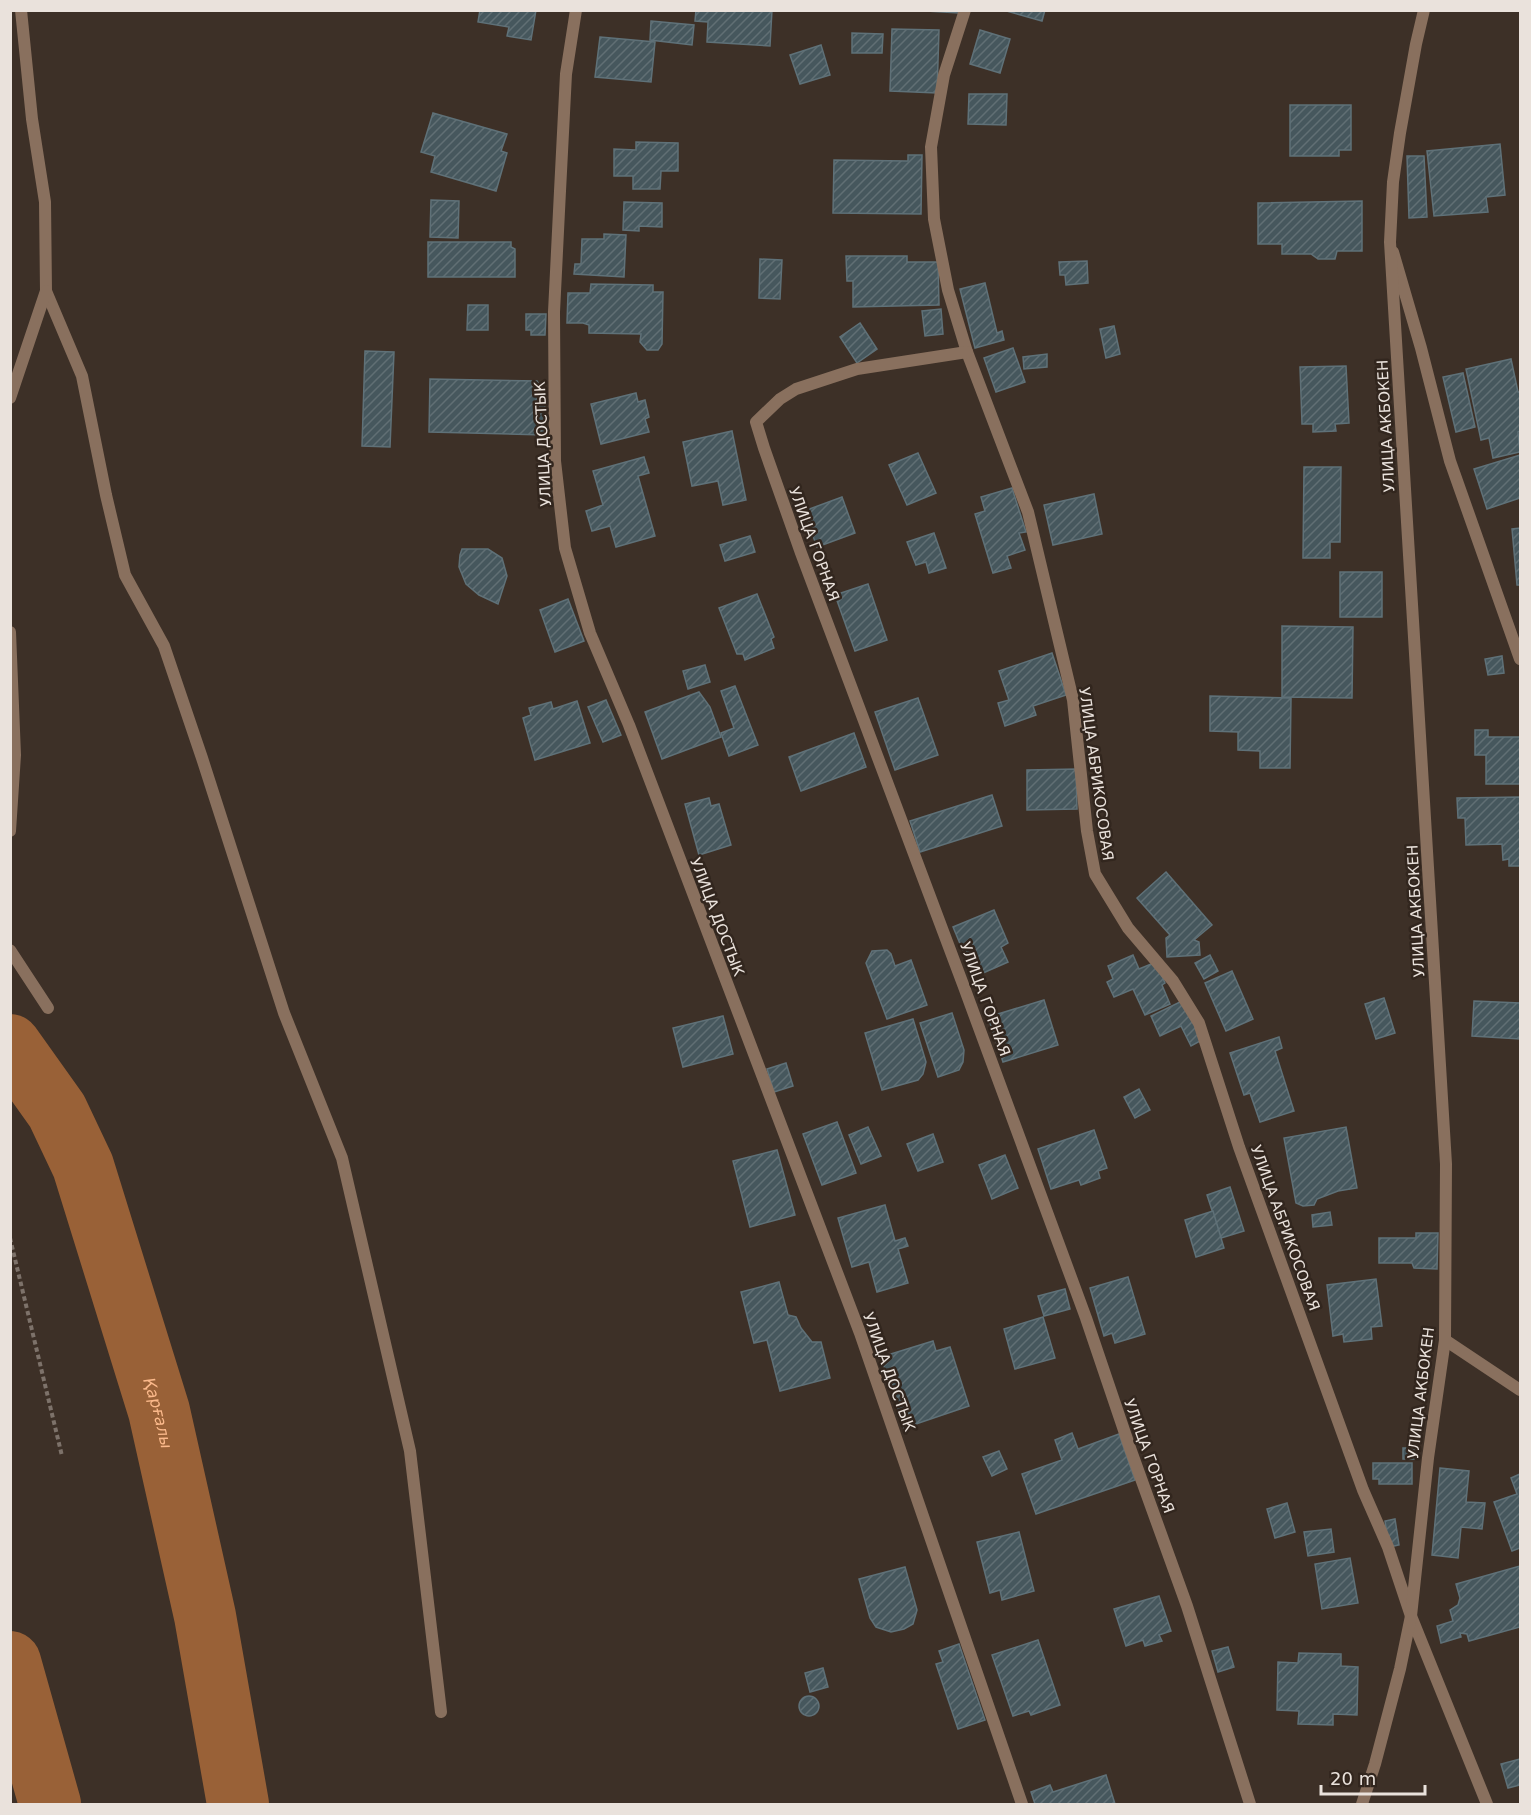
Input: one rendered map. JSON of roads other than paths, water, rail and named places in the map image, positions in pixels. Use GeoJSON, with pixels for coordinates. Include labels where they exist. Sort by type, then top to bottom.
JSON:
{"type":"FeatureCollection","features":[{"type":"Feature","properties":{"kind":"street"},"geometry":{"type":"LineString","coordinates":[[10,398],[46,291],[45,202],[32,119],[21,10]]}},
{"type":"Feature","properties":{"kind":"street","name":"УЛИЦА ДОСТЫК"},"geometry":{"type":"LineString","coordinates":[[576,10],[566,74],[554,312],[555,461],[565,548],[590,633],[629,725],[860,1333],[1022,1804]]}},
{"type":"Feature","properties":{"kind":"street","name":"УЛИЦА АБРИКОСОВАЯ"},"geometry":{"type":"LineString","coordinates":[[965,10],[944,75],[931,147],[934,219],[948,290],[967,352],[1028,512],[1073,700],[1087,831],[1095,874],[1128,928],[1173,981],[1199,1023],[1239,1147],[1363,1490],[1388,1547],[1411,1616],[1487,1804]]}},
{"type":"Feature","properties":{"kind":"street","name":"УЛИЦА АКБОКЕН"},"geometry":{"type":"LineString","coordinates":[[1362,1804],[1400,1669],[1411,1616],[1428,1458],[1445,1340],[1446,1164],[1390,242],[1393,182],[1400,133],[1424,10]]}},
{"type":"Feature","properties":{"kind":"street"},"geometry":{"type":"LineString","coordinates":[[1390,242],[1421,348],[1450,461],[1521,659]]}},
{"type":"Feature","properties":{"kind":"street"},"geometry":{"type":"LineString","coordinates":[[46,291],[82,376],[106,495],[125,574],[164,646],[284,1013],[342,1158],[410,1450],[441,1712]]}},
{"type":"Feature","properties":{"kind":"street","name":"УЛИЦА ГОРНАЯ"},"geometry":{"type":"LineString","coordinates":[[967,352],[857,369],[796,389],[780,399],[756,422],[801,553],[1086,1318],[1187,1606],[1250,1804]]}},
{"type":"Feature","properties":{"kind":"street"},"geometry":{"type":"LineString","coordinates":[[10,632],[15,754],[10,831]]}},
{"type":"Feature","properties":{"kind":"street"},"geometry":{"type":"LineString","coordinates":[[10,950],[48,1008]]}},
{"type":"Feature","properties":{"kind":"street"},"geometry":{"type":"LineString","coordinates":[[1445,1340],[1521,1389]]}},
{"type":"Feature","properties":{"kind":"waterway","name":"Қарғалы"},"geometry":{"type":"LineString","coordinates":[[10,1045],[57,1111],[83,1166],[159,1411],[205,1616],[238,1804]]}},
{"type":"Feature","properties":{"kind":"waterway","name":"Қарғалы"},"geometry":{"type":"LineString","coordinates":[[10,1662],[50,1804]]}}]}
